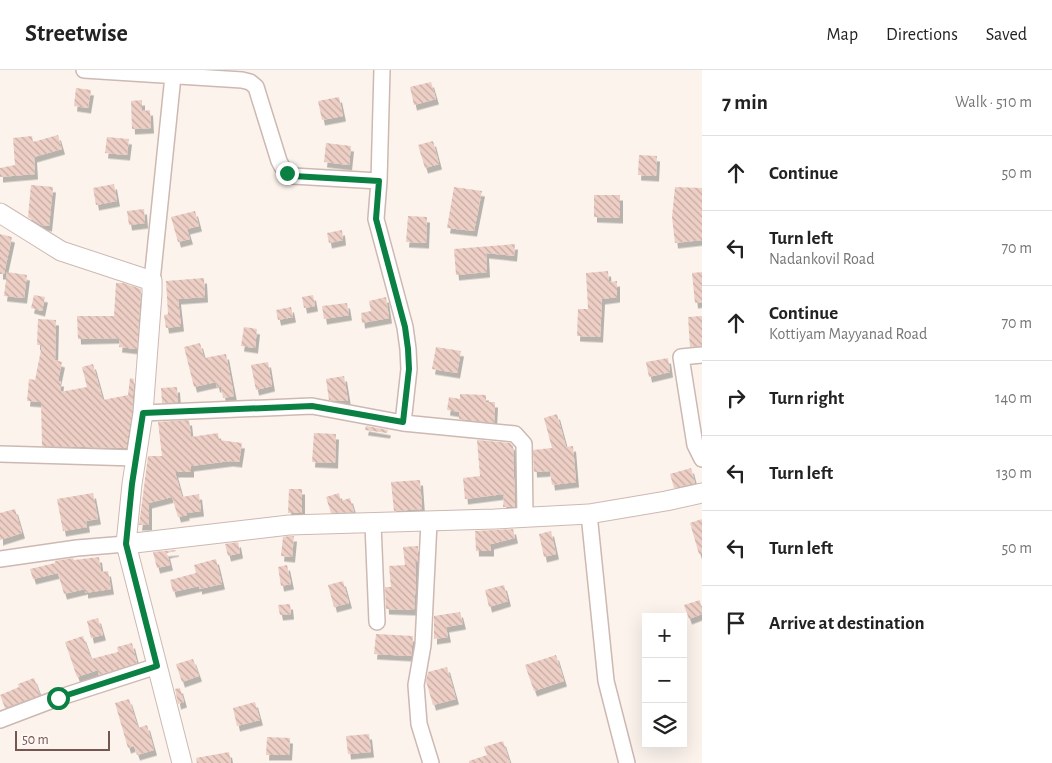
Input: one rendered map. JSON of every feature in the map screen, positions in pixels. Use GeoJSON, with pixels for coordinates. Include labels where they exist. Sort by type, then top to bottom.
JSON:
{"type":"FeatureCollection","features":[{"type":"Feature","properties":{"kind":"street"},"geometry":{"type":"LineString","coordinates":[[84,70],[250,82],[256,87],[279,161],[287,173],[293,176],[379,181]]}},
{"type":"Feature","properties":{"kind":"street"},"geometry":{"type":"LineString","coordinates":[[382,70],[376,219],[405,327],[408,349],[409,369],[403,422]]}},
{"type":"Feature","properties":{"kind":"street"},"geometry":{"type":"LineString","coordinates":[[173,76],[152,281],[143,413],[126,544],[182,763]]}},
{"type":"Feature","properties":{"kind":"street"},"geometry":{"type":"LineString","coordinates":[[0,213],[62,251],[152,281]]}},
{"type":"Feature","properties":{"kind":"street"},"geometry":{"type":"LineString","coordinates":[[702,355],[681,356],[695,445],[702,459]]}},
{"type":"Feature","properties":{"kind":"street"},"geometry":{"type":"LineString","coordinates":[[143,413],[312,406],[403,422],[515,434],[524,444],[525,517]]}},
{"type":"Feature","properties":{"kind":"street"},"geometry":{"type":"LineString","coordinates":[[0,454],[136,458]]}},
{"type":"Feature","properties":{"kind":"street"},"geometry":{"type":"LineString","coordinates":[[0,559],[77,548],[289,525],[429,522],[590,514],[666,502],[702,493]]}},
{"type":"Feature","properties":{"kind":"street"},"geometry":{"type":"LineString","coordinates":[[590,514],[606,681],[627,763]]}},
{"type":"Feature","properties":{"kind":"street"},"geometry":{"type":"LineString","coordinates":[[429,522],[424,645],[416,685],[419,724],[431,763]]}},
{"type":"Feature","properties":{"kind":"street"},"geometry":{"type":"LineString","coordinates":[[373,524],[377,622]]}},
{"type":"Feature","properties":{"kind":"street"},"geometry":{"type":"LineString","coordinates":[[0,720],[58,698],[157,666]]}},
{"type":"Feature","properties":{"kind":"building"},"geometry":{"type":"Polygon","coordinates":[[[431,82],[436,99],[414,105],[410,87],[431,82]]]}},
{"type":"Feature","properties":{"kind":"building"},"geometry":{"type":"Polygon","coordinates":[[[76,88],[91,90],[88,108],[74,106],[76,88]]]}},
{"type":"Feature","properties":{"kind":"building"},"geometry":{"type":"Polygon","coordinates":[[[339,97],[343,116],[322,120],[318,101],[339,97]]]}},
{"type":"Feature","properties":{"kind":"building"},"geometry":{"type":"Polygon","coordinates":[[[142,100],[142,111],[150,110],[151,128],[132,129],[131,101],[142,100]]]}},
{"type":"Feature","properties":{"kind":"building"},"geometry":{"type":"Polygon","coordinates":[[[58,135],[62,149],[34,157],[35,174],[0,177],[0,168],[15,165],[13,138],[32,136],[33,142],[58,135]]]}},
{"type":"Feature","properties":{"kind":"building"},"geometry":{"type":"Polygon","coordinates":[[[107,137],[129,139],[127,155],[105,153],[107,137]]]}},
{"type":"Feature","properties":{"kind":"building"},"geometry":{"type":"Polygon","coordinates":[[[433,141],[439,164],[425,168],[418,145],[433,141]]]}},
{"type":"Feature","properties":{"kind":"building"},"geometry":{"type":"Polygon","coordinates":[[[326,143],[351,146],[349,165],[324,162],[326,143]]]}},
{"type":"Feature","properties":{"kind":"building"},"geometry":{"type":"Polygon","coordinates":[[[639,155],[657,156],[656,176],[638,175],[639,155]]]}},
{"type":"Feature","properties":{"kind":"building"},"geometry":{"type":"Polygon","coordinates":[[[114,184],[117,201],[96,205],[93,188],[114,184]]]}},
{"type":"Feature","properties":{"kind":"building"},"geometry":{"type":"Polygon","coordinates":[[[31,185],[53,187],[49,226],[41,225],[28,217],[31,185]]]}},
{"type":"Feature","properties":{"kind":"building"},"geometry":{"type":"Polygon","coordinates":[[[454,187],[482,191],[474,231],[447,228],[454,187]]]}},
{"type":"Feature","properties":{"kind":"building"},"geometry":{"type":"Polygon","coordinates":[[[675,187],[702,188],[702,240],[675,243],[672,217],[675,187]]]}},
{"type":"Feature","properties":{"kind":"building"},"geometry":{"type":"Polygon","coordinates":[[[594,195],[620,195],[620,218],[594,217],[594,195]]]}},
{"type":"Feature","properties":{"kind":"building"},"geometry":{"type":"Polygon","coordinates":[[[144,209],[145,223],[129,225],[127,211],[144,209]]]}},
{"type":"Feature","properties":{"kind":"building"},"geometry":{"type":"Polygon","coordinates":[[[195,211],[199,226],[187,229],[190,239],[178,242],[171,217],[195,211]]]}},
{"type":"Feature","properties":{"kind":"building"},"geometry":{"type":"Polygon","coordinates":[[[408,216],[427,217],[426,243],[406,242],[408,216]]]}},
{"type":"Feature","properties":{"kind":"building"},"geometry":{"type":"Polygon","coordinates":[[[342,230],[343,240],[329,243],[327,233],[342,230]]]}},
{"type":"Feature","properties":{"kind":"building"},"geometry":{"type":"Polygon","coordinates":[[[0,234],[12,237],[4,274],[0,274],[0,234]]]}},
{"type":"Feature","properties":{"kind":"building"},"geometry":{"type":"Polygon","coordinates":[[[515,244],[514,256],[486,253],[487,272],[456,275],[454,249],[515,244]]]}},
{"type":"Feature","properties":{"kind":"building"},"geometry":{"type":"Polygon","coordinates":[[[608,271],[609,282],[617,281],[617,297],[602,299],[600,337],[577,336],[578,309],[588,309],[586,273],[608,271]]]}},
{"type":"Feature","properties":{"kind":"building"},"geometry":{"type":"Polygon","coordinates":[[[7,272],[27,275],[24,298],[4,296],[7,272]]]}},
{"type":"Feature","properties":{"kind":"building"},"geometry":{"type":"Polygon","coordinates":[[[702,272],[702,302],[695,303],[692,273],[702,272]]]}},
{"type":"Feature","properties":{"kind":"building"},"geometry":{"type":"Polygon","coordinates":[[[204,278],[205,297],[178,299],[181,326],[166,328],[164,315],[168,314],[166,281],[204,278]]]}},
{"type":"Feature","properties":{"kind":"building"},"geometry":{"type":"Polygon","coordinates":[[[116,283],[123,283],[141,289],[137,349],[119,347],[120,338],[78,339],[77,316],[114,316],[116,283]]]}},
{"type":"Feature","properties":{"kind":"building"},"geometry":{"type":"Polygon","coordinates":[[[34,295],[45,297],[42,311],[31,308],[34,295]]]}},
{"type":"Feature","properties":{"kind":"building"},"geometry":{"type":"Polygon","coordinates":[[[313,295],[315,306],[304,308],[302,297],[313,295]]]}},
{"type":"Feature","properties":{"kind":"building"},"geometry":{"type":"Polygon","coordinates":[[[386,297],[389,318],[362,323],[361,313],[371,311],[369,301],[386,297]]]}},
{"type":"Feature","properties":{"kind":"building"},"geometry":{"type":"Polygon","coordinates":[[[347,303],[349,315],[324,319],[322,306],[347,303]]]}},
{"type":"Feature","properties":{"kind":"building"},"geometry":{"type":"Polygon","coordinates":[[[291,307],[293,317],[278,320],[276,310],[291,307]]]}},
{"type":"Feature","properties":{"kind":"building"},"geometry":{"type":"Polygon","coordinates":[[[702,316],[702,346],[690,347],[688,317],[702,316]]]}},
{"type":"Feature","properties":{"kind":"building"},"geometry":{"type":"Polygon","coordinates":[[[38,319],[56,320],[55,360],[62,362],[58,381],[61,381],[60,392],[87,387],[82,367],[93,364],[103,400],[128,395],[130,378],[134,379],[132,412],[126,448],[42,446],[41,402],[27,401],[29,379],[35,380],[42,345],[37,345],[38,319]]]}},
{"type":"Feature","properties":{"kind":"building"},"geometry":{"type":"Polygon","coordinates":[[[244,327],[257,329],[255,348],[241,346],[244,327]]]}},
{"type":"Feature","properties":{"kind":"building"},"geometry":{"type":"Polygon","coordinates":[[[200,343],[204,358],[226,354],[234,396],[223,398],[221,386],[217,387],[216,382],[194,387],[184,347],[200,343]]]}},
{"type":"Feature","properties":{"kind":"building"},"geometry":{"type":"Polygon","coordinates":[[[436,347],[461,351],[457,373],[432,369],[436,347]]]}},
{"type":"Feature","properties":{"kind":"building"},"geometry":{"type":"Polygon","coordinates":[[[668,358],[670,372],[649,377],[646,362],[668,358]]]}},
{"type":"Feature","properties":{"kind":"building"},"geometry":{"type":"Polygon","coordinates":[[[268,362],[272,386],[256,390],[251,365],[268,362]]]}},
{"type":"Feature","properties":{"kind":"building"},"geometry":{"type":"Polygon","coordinates":[[[344,376],[348,401],[329,400],[326,379],[344,376]]]}},
{"type":"Feature","properties":{"kind":"building"},"geometry":{"type":"Polygon","coordinates":[[[177,387],[178,402],[162,403],[161,388],[177,387]]]}},
{"type":"Feature","properties":{"kind":"building"},"geometry":{"type":"Polygon","coordinates":[[[460,394],[486,395],[486,402],[495,402],[494,423],[459,419],[459,412],[447,410],[449,397],[460,399],[460,394]]]}},
{"type":"Feature","properties":{"kind":"building"},"geometry":{"type":"Polygon","coordinates":[[[557,414],[566,447],[573,446],[576,482],[552,485],[550,471],[534,472],[533,450],[552,448],[544,418],[557,414]]]}},
{"type":"Feature","properties":{"kind":"building"},"geometry":{"type":"Polygon","coordinates":[[[189,420],[191,437],[218,433],[219,440],[242,443],[239,462],[230,461],[191,466],[191,472],[175,472],[182,497],[199,494],[201,511],[186,513],[187,515],[178,517],[172,497],[149,503],[149,525],[139,525],[148,456],[162,456],[158,422],[189,420]]]}},
{"type":"Feature","properties":{"kind":"building"},"geometry":{"type":"Polygon","coordinates":[[[366,426],[388,430],[387,433],[365,430],[366,426]]]}},
{"type":"Feature","properties":{"kind":"building"},"geometry":{"type":"Polygon","coordinates":[[[314,433],[336,434],[335,463],[312,462],[314,433]]]}},
{"type":"Feature","properties":{"kind":"building"},"geometry":{"type":"Polygon","coordinates":[[[477,440],[510,443],[513,446],[515,507],[503,507],[504,494],[465,499],[463,478],[480,476],[477,440]]]}},
{"type":"Feature","properties":{"kind":"building"},"geometry":{"type":"Polygon","coordinates":[[[691,468],[695,483],[674,488],[670,474],[691,468]]]}},
{"type":"Feature","properties":{"kind":"building"},"geometry":{"type":"Polygon","coordinates":[[[420,480],[422,509],[394,511],[391,482],[420,480]]]}},
{"type":"Feature","properties":{"kind":"building"},"geometry":{"type":"Polygon","coordinates":[[[289,489],[302,489],[302,513],[288,513],[289,489]]]}},
{"type":"Feature","properties":{"kind":"building"},"geometry":{"type":"Polygon","coordinates":[[[93,493],[98,519],[86,521],[87,527],[63,531],[57,499],[93,493]]]}},
{"type":"Feature","properties":{"kind":"building"},"geometry":{"type":"Polygon","coordinates":[[[339,493],[341,501],[350,498],[354,512],[331,513],[326,497],[339,493]]]}},
{"type":"Feature","properties":{"kind":"building"},"geometry":{"type":"Polygon","coordinates":[[[15,509],[22,533],[0,540],[0,513],[15,509]]]}},
{"type":"Feature","properties":{"kind":"building"},"geometry":{"type":"Polygon","coordinates":[[[702,519],[702,554],[699,554],[690,523],[702,519]]]}},
{"type":"Feature","properties":{"kind":"building"},"geometry":{"type":"Polygon","coordinates":[[[513,529],[515,538],[491,544],[491,551],[476,551],[475,531],[513,529]]]}},
{"type":"Feature","properties":{"kind":"building"},"geometry":{"type":"Polygon","coordinates":[[[551,531],[556,554],[544,557],[539,534],[551,531]]]}},
{"type":"Feature","properties":{"kind":"building"},"geometry":{"type":"Polygon","coordinates":[[[294,536],[292,557],[281,556],[283,537],[294,536]]]}},
{"type":"Feature","properties":{"kind":"building"},"geometry":{"type":"Polygon","coordinates":[[[238,542],[240,553],[228,556],[225,544],[238,542]]]}},
{"type":"Feature","properties":{"kind":"building"},"geometry":{"type":"Polygon","coordinates":[[[418,546],[418,562],[415,562],[414,610],[386,609],[385,587],[391,587],[389,566],[405,565],[403,547],[418,546]]]}},
{"type":"Feature","properties":{"kind":"building"},"geometry":{"type":"Polygon","coordinates":[[[176,550],[167,553],[170,565],[157,568],[153,552],[176,550]]]}},
{"type":"Feature","properties":{"kind":"building"},"geometry":{"type":"Polygon","coordinates":[[[99,557],[101,572],[108,571],[111,589],[85,593],[85,589],[64,594],[58,573],[33,579],[30,569],[55,563],[55,561],[99,557]]]}},
{"type":"Feature","properties":{"kind":"building"},"geometry":{"type":"Polygon","coordinates":[[[216,559],[222,584],[199,589],[199,586],[173,592],[170,580],[196,573],[194,565],[216,559]]]}},
{"type":"Feature","properties":{"kind":"building"},"geometry":{"type":"Polygon","coordinates":[[[287,565],[291,584],[281,586],[278,567],[287,565]]]}},
{"type":"Feature","properties":{"kind":"building"},"geometry":{"type":"Polygon","coordinates":[[[343,581],[349,603],[334,607],[328,585],[343,581]]]}},
{"type":"Feature","properties":{"kind":"building"},"geometry":{"type":"Polygon","coordinates":[[[504,585],[508,601],[489,607],[485,590],[504,585]]]}},
{"type":"Feature","properties":{"kind":"building"},"geometry":{"type":"Polygon","coordinates":[[[700,600],[702,614],[689,619],[684,605],[700,600]]]}},
{"type":"Feature","properties":{"kind":"building"},"geometry":{"type":"Polygon","coordinates":[[[290,604],[291,614],[280,615],[278,605],[290,604]]]}},
{"type":"Feature","properties":{"kind":"building"},"geometry":{"type":"Polygon","coordinates":[[[460,612],[463,624],[446,627],[448,637],[434,639],[434,616],[460,612]]]}},
{"type":"Feature","properties":{"kind":"building"},"geometry":{"type":"Polygon","coordinates":[[[98,618],[103,635],[91,638],[87,621],[98,618]]]}},
{"type":"Feature","properties":{"kind":"building"},"geometry":{"type":"Polygon","coordinates":[[[376,634],[413,636],[411,656],[374,654],[376,634]]]}},
{"type":"Feature","properties":{"kind":"building"},"geometry":{"type":"Polygon","coordinates":[[[83,636],[91,659],[118,652],[117,647],[132,643],[137,663],[99,675],[98,670],[77,677],[65,642],[83,636]]]}},
{"type":"Feature","properties":{"kind":"building"},"geometry":{"type":"Polygon","coordinates":[[[556,655],[564,681],[534,691],[525,665],[556,655]]]}},
{"type":"Feature","properties":{"kind":"building"},"geometry":{"type":"Polygon","coordinates":[[[193,659],[199,676],[182,682],[176,664],[193,659]]]}},
{"type":"Feature","properties":{"kind":"building"},"geometry":{"type":"Polygon","coordinates":[[[447,667],[456,699],[433,705],[426,681],[428,672],[447,667]]]}},
{"type":"Feature","properties":{"kind":"building"},"geometry":{"type":"Polygon","coordinates":[[[34,678],[40,695],[5,708],[0,695],[19,687],[18,684],[34,678]]]}},
{"type":"Feature","properties":{"kind":"building"},"geometry":{"type":"Polygon","coordinates":[[[180,688],[184,702],[178,704],[175,689],[180,688]]]}},
{"type":"Feature","properties":{"kind":"building"},"geometry":{"type":"Polygon","coordinates":[[[129,699],[138,728],[147,725],[154,750],[137,755],[134,746],[128,748],[115,703],[129,699]]]}},
{"type":"Feature","properties":{"kind":"building"},"geometry":{"type":"Polygon","coordinates":[[[255,702],[260,720],[237,726],[233,708],[255,702]]]}},
{"type":"Feature","properties":{"kind":"building"},"geometry":{"type":"Polygon","coordinates":[[[369,734],[371,752],[348,754],[346,736],[369,734]]]}},
{"type":"Feature","properties":{"kind":"building"},"geometry":{"type":"Polygon","coordinates":[[[267,737],[290,738],[289,755],[266,755],[267,737]]]}},
{"type":"Feature","properties":{"kind":"building"},"geometry":{"type":"Polygon","coordinates":[[[503,741],[510,763],[469,763],[469,761],[487,755],[484,747],[503,741]]]}},
{"type":"Feature","properties":{"kind":"building"},"geometry":{"type":"Polygon","coordinates":[[[229,752],[231,763],[197,763],[196,758],[229,752]]]}},
{"type":"Feature","properties":{"kind":"route"},"geometry":{"type":"LineString","coordinates":[[58,698],[157,666],[126,544],[132,484],[143,413],[312,406],[403,422],[409,369],[408,349],[405,327],[376,219],[379,181],[293,176],[287,173]]}}]}
